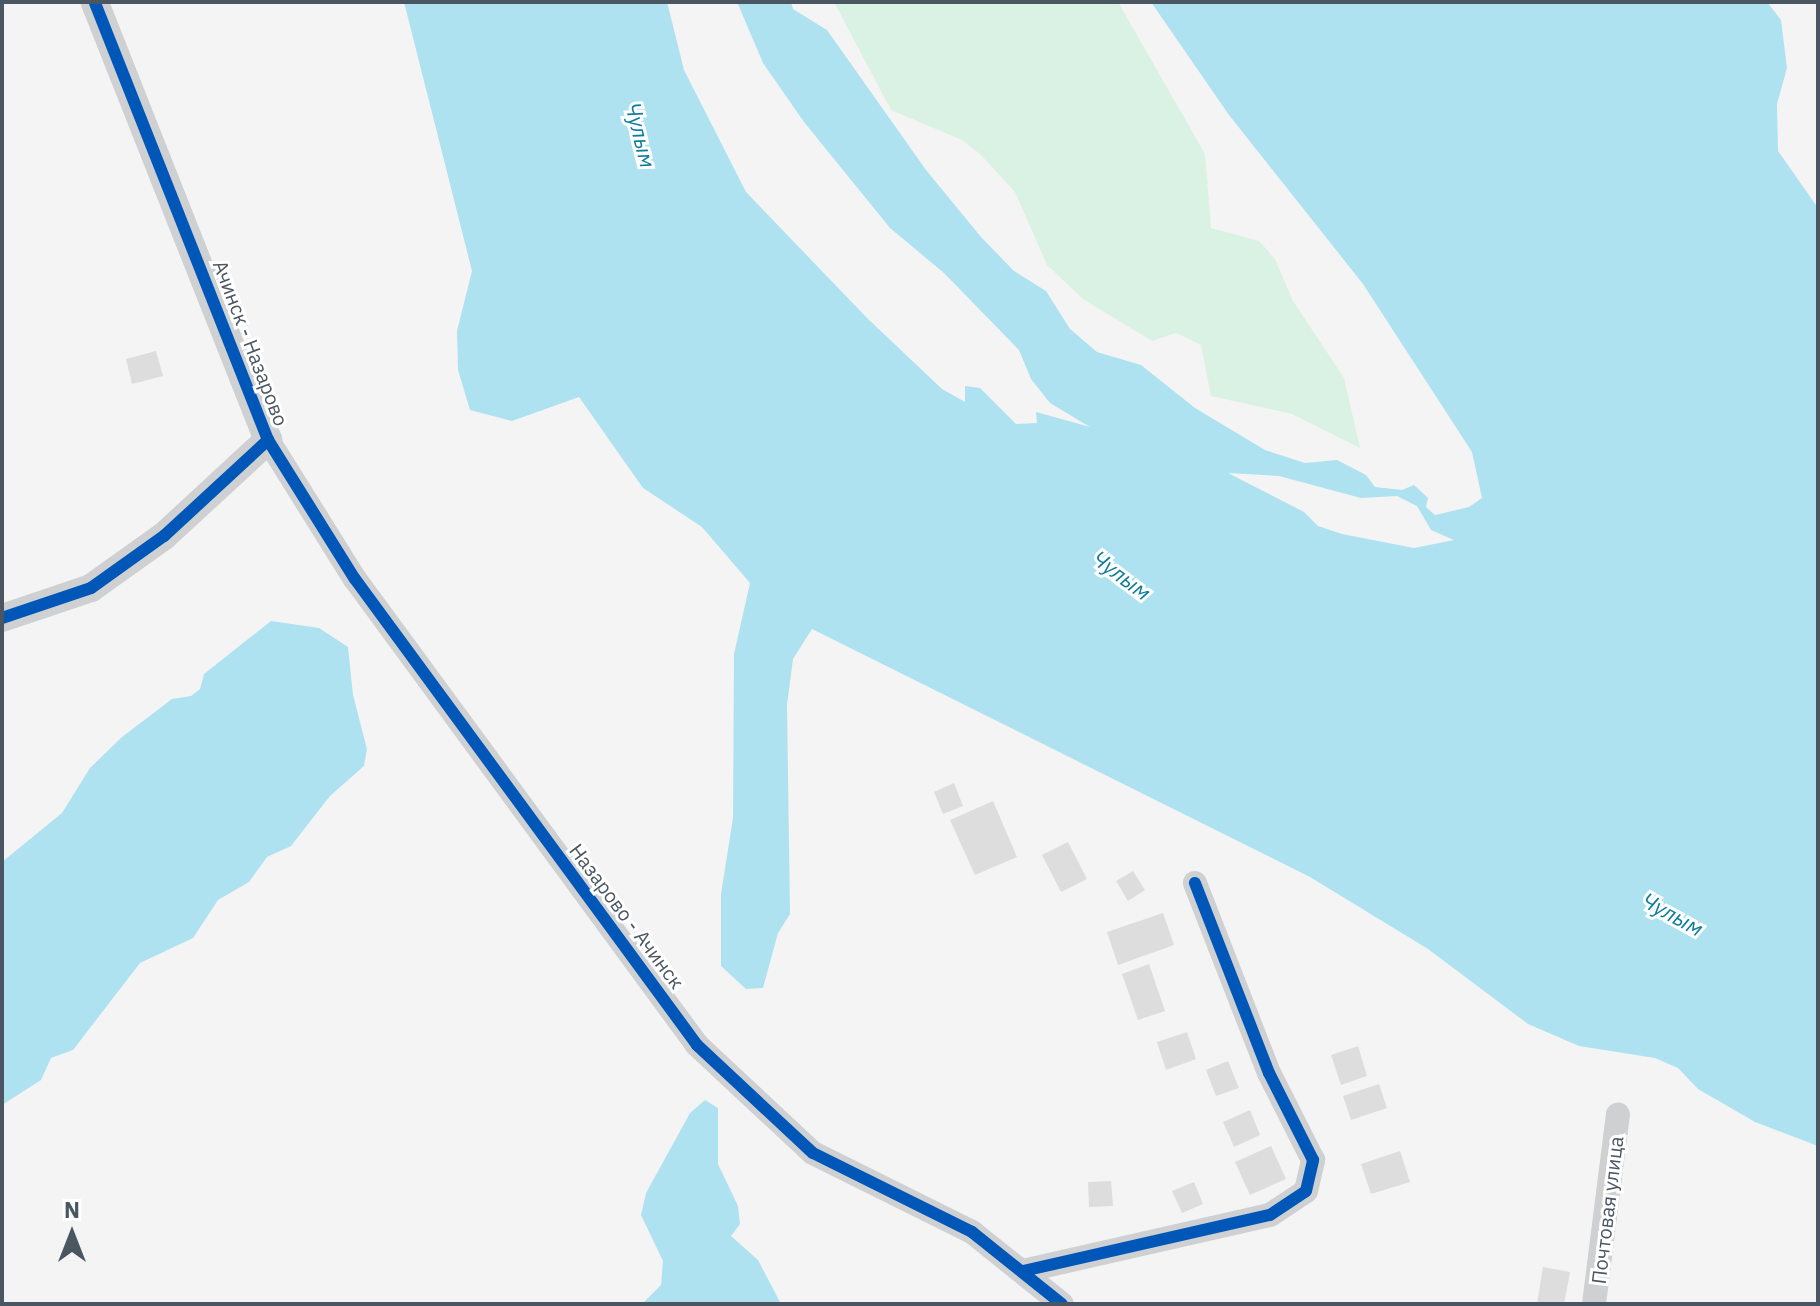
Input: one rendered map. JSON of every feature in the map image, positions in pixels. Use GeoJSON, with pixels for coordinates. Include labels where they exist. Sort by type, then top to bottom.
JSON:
{"type":"FeatureCollection","features":[{"type":"Feature","properties":{"kind":"street","name":"Ачинск - Назарово"},"geometry":{"type":"LineString","coordinates":[[2,618],[91,588],[164,536],[268,440],[95,2]]}},
{"type":"Feature","properties":{"kind":"street","name":"Назарово - Ачинск"},"geometry":{"type":"LineString","coordinates":[[268,440],[355,579],[697,1045],[813,1153],[972,1232],[1062,1304]]}},
{"type":"Feature","properties":{"kind":"street"},"geometry":{"type":"LineString","coordinates":[[1023,1271],[1270,1215],[1306,1191],[1313,1160],[1269,1073],[1195,883]]}},
{"type":"Feature","properties":{"kind":"street","name":"Почтовая улица"},"geometry":{"type":"LineString","coordinates":[[1594,1304],[1618,1115]]}},
{"type":"Feature","properties":{"kind":"green space"},"geometry":{"type":"Polygon","coordinates":[[[834,2],[1118,2],[1205,154],[1211,228],[1259,241],[1275,259],[1293,301],[1344,378],[1360,448],[1292,414],[1211,396],[1201,345],[1176,333],[1152,341],[1083,299],[1047,265],[1015,192],[980,154],[962,140],[891,110],[834,2]]]}},
{"type":"Feature","properties":{"kind":"water","name":"Чулым"},"geometry":{"type":"Polygon","coordinates":[[[404,2],[667,2],[684,70],[746,192],[867,318],[942,389],[965,402],[965,386],[980,388],[1016,424],[1037,423],[1036,412],[1090,427],[1050,403],[1031,379],[1019,350],[944,273],[890,228],[804,122],[763,63],[737,2],[791,2],[793,9],[827,30],[926,170],[981,237],[1014,271],[1046,291],[1070,329],[1097,352],[1141,365],[1195,408],[1265,450],[1305,463],[1337,460],[1366,475],[1375,487],[1402,490],[1414,485],[1428,498],[1426,507],[1435,515],[1469,507],[1482,498],[1472,452],[1363,284],[1229,115],[1151,2],[1767,2],[1781,20],[1787,68],[1777,104],[1778,151],[1818,208],[1818,1146],[1755,1122],[1698,1089],[1678,1068],[1655,1058],[1579,1046],[1528,1024],[1428,949],[1310,877],[812,629],[793,659],[787,705],[790,914],[778,933],[763,988],[746,989],[721,966],[721,894],[733,818],[734,654],[750,583],[702,527],[643,488],[579,397],[512,421],[470,410],[458,370],[457,331],[472,271],[404,2]],[[1228,473],[1304,512],[1318,526],[1342,534],[1414,548],[1454,540],[1431,530],[1417,506],[1397,496],[1361,498],[1279,476],[1228,473]]]}},
{"type":"Feature","properties":{"kind":"water"},"geometry":{"type":"Polygon","coordinates":[[[271,621],[319,628],[348,647],[353,695],[367,749],[364,766],[330,796],[291,846],[267,857],[249,882],[218,900],[193,938],[140,963],[73,1050],[51,1058],[41,1080],[2,1105],[2,862],[62,813],[90,768],[122,737],[172,699],[191,696],[200,689],[204,674],[271,621]]]}},
{"type":"Feature","properties":{"kind":"water"},"geometry":{"type":"Polygon","coordinates":[[[705,1100],[718,1108],[718,1164],[738,1206],[740,1224],[731,1236],[758,1260],[781,1304],[615,1304],[643,1303],[661,1285],[663,1261],[641,1215],[646,1193],[690,1113],[705,1100]]]}},
{"type":"Feature","properties":{"kind":"building"},"geometry":{"type":"Polygon","coordinates":[[[156,351],[163,376],[132,384],[126,359],[156,351]]]}},
{"type":"Feature","properties":{"kind":"building"},"geometry":{"type":"Polygon","coordinates":[[[954,783],[963,806],[943,814],[934,792],[954,783]]]}},
{"type":"Feature","properties":{"kind":"building"},"geometry":{"type":"Polygon","coordinates":[[[993,801],[1017,857],[975,875],[950,820],[993,801]]]}},
{"type":"Feature","properties":{"kind":"building"},"geometry":{"type":"Polygon","coordinates":[[[1068,842],[1087,879],[1061,892],[1042,855],[1068,842]]]}},
{"type":"Feature","properties":{"kind":"building"},"geometry":{"type":"Polygon","coordinates":[[[1133,871],[1145,890],[1128,901],[1116,881],[1133,871]]]}},
{"type":"Feature","properties":{"kind":"building"},"geometry":{"type":"Polygon","coordinates":[[[1163,913],[1174,945],[1118,965],[1107,932],[1163,913]]]}},
{"type":"Feature","properties":{"kind":"building"},"geometry":{"type":"Polygon","coordinates":[[[1149,964],[1165,1011],[1138,1020],[1122,974],[1149,964]]]}},
{"type":"Feature","properties":{"kind":"building"},"geometry":{"type":"Polygon","coordinates":[[[1187,1032],[1196,1059],[1166,1070],[1157,1042],[1187,1032]]]}},
{"type":"Feature","properties":{"kind":"building"},"geometry":{"type":"Polygon","coordinates":[[[1358,1046],[1367,1076],[1341,1085],[1331,1055],[1358,1046]]]}},
{"type":"Feature","properties":{"kind":"building"},"geometry":{"type":"Polygon","coordinates":[[[1228,1061],[1239,1088],[1216,1096],[1206,1070],[1228,1061]]]}},
{"type":"Feature","properties":{"kind":"building"},"geometry":{"type":"Polygon","coordinates":[[[1379,1084],[1387,1108],[1351,1120],[1343,1096],[1379,1084]]]}},
{"type":"Feature","properties":{"kind":"building"},"geometry":{"type":"Polygon","coordinates":[[[1250,1110],[1260,1135],[1234,1147],[1223,1122],[1250,1110]]]}},
{"type":"Feature","properties":{"kind":"building"},"geometry":{"type":"Polygon","coordinates":[[[1271,1146],[1286,1179],[1250,1195],[1235,1162],[1271,1146]]]}},
{"type":"Feature","properties":{"kind":"building"},"geometry":{"type":"Polygon","coordinates":[[[1400,1151],[1410,1182],[1371,1194],[1361,1164],[1400,1151]]]}},
{"type":"Feature","properties":{"kind":"building"},"geometry":{"type":"Polygon","coordinates":[[[1111,1181],[1113,1206],[1089,1207],[1088,1182],[1111,1181]]]}},
{"type":"Feature","properties":{"kind":"building"},"geometry":{"type":"Polygon","coordinates":[[[1194,1182],[1203,1204],[1182,1213],[1172,1191],[1194,1182]]]}},
{"type":"Feature","properties":{"kind":"building"},"geometry":{"type":"Polygon","coordinates":[[[1543,1267],[1570,1272],[1564,1304],[1537,1304],[1543,1267]]]}},
{"type":"Feature","properties":{"kind":"cycle path"},"geometry":{"type":"LineString","coordinates":[[2,618],[91,588],[164,536],[268,440],[95,2]]}},
{"type":"Feature","properties":{"kind":"cycle path"},"geometry":{"type":"LineString","coordinates":[[268,440],[355,579],[697,1045],[813,1153],[972,1232],[1062,1304]]}},
{"type":"Feature","properties":{"kind":"cycle path"},"geometry":{"type":"LineString","coordinates":[[1023,1271],[1270,1215],[1306,1191],[1313,1160],[1269,1073],[1195,883]]}}]}
